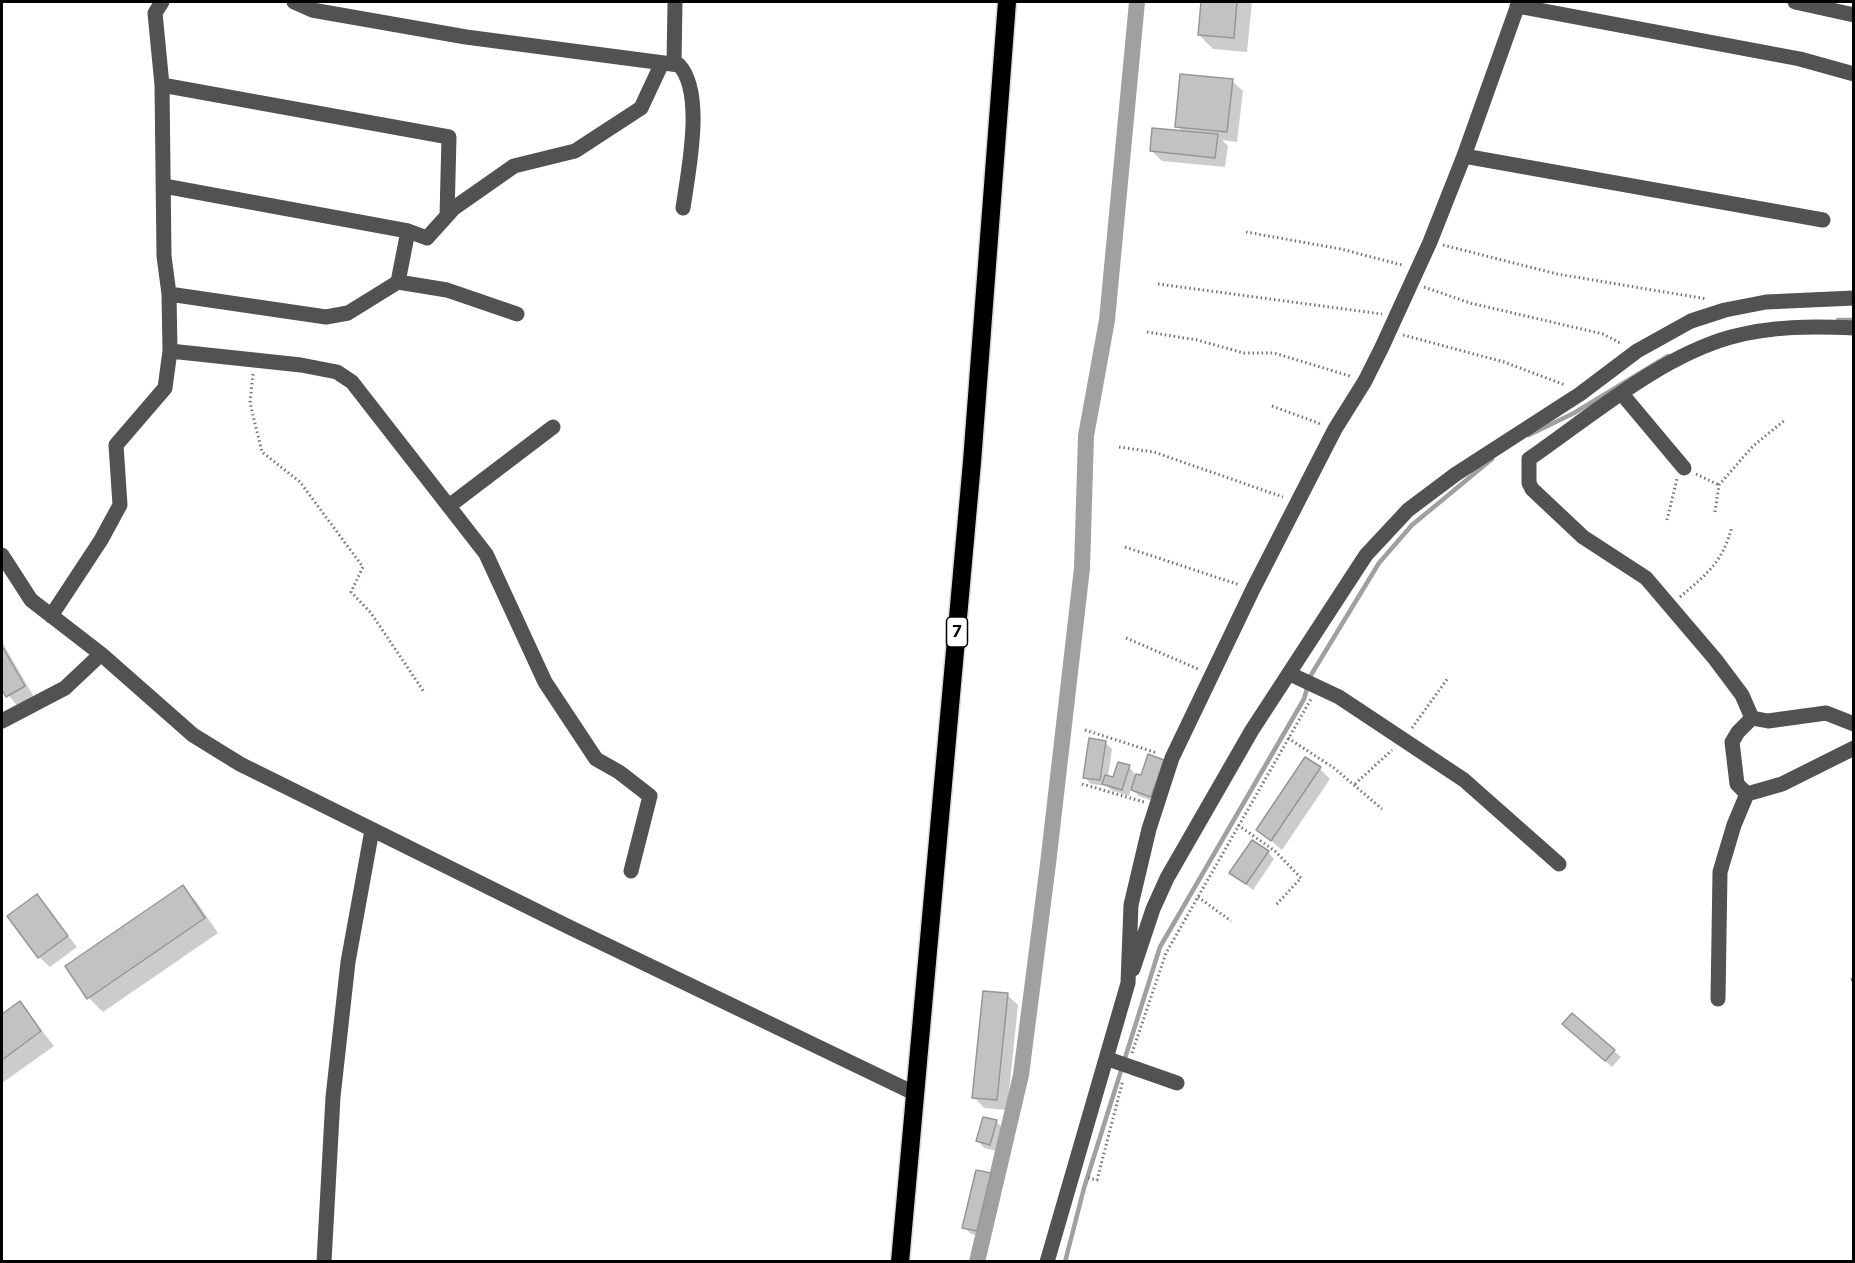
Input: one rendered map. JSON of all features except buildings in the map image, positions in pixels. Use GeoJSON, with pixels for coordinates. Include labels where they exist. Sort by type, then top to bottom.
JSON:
{"type":"FeatureCollection","features":[{"type":"Feature","properties":{"kind":"highway","name":"7"},"geometry":{"type":"LineString","coordinates":[[900,1262],[972,462],[1007,2]]}},
{"type":"Feature","properties":{"kind":"street"},"geometry":{"type":"LineString","coordinates":[[51,616],[102,540],[120,505],[121,489],[116,445],[165,388],[170,351],[169,294],[164,256],[162,85],[155,13],[162,2]]}},
{"type":"Feature","properties":{"kind":"street"},"geometry":{"type":"LineString","coordinates":[[294,2],[312,10],[466,37],[679,65],[686,73],[694,126],[682,208]]}},
{"type":"Feature","properties":{"kind":"street"},"geometry":{"type":"LineString","coordinates":[[164,186],[408,231],[427,238],[454,208],[514,166],[575,151],[641,108],[668,63],[675,2]]}},
{"type":"Feature","properties":{"kind":"street"},"geometry":{"type":"LineString","coordinates":[[1795,2],[1854,15]]}},
{"type":"Feature","properties":{"kind":"street"},"geometry":{"type":"LineString","coordinates":[[1128,983],[1131,905],[1156,805],[1172,758],[1253,589],[1335,429],[1365,381],[1392,325],[1430,242],[1464,156],[1518,4],[1800,59],[1854,74]]}},
{"type":"Feature","properties":{"kind":"street"},"geometry":{"type":"LineString","coordinates":[[162,85],[449,136],[447,216]]}},
{"type":"Feature","properties":{"kind":"street"},"geometry":{"type":"LineString","coordinates":[[1464,156],[1823,220]]}},
{"type":"Feature","properties":{"kind":"street"},"geometry":{"type":"LineString","coordinates":[[398,282],[408,231]]}},
{"type":"Feature","properties":{"kind":"street"},"geometry":{"type":"LineString","coordinates":[[169,294],[326,317],[348,313],[398,282],[447,290],[517,314]]}},
{"type":"Feature","properties":{"kind":"street"},"geometry":{"type":"LineString","coordinates":[[1047,1262],[1108,1059],[1128,983],[1153,909],[1167,878],[1230,768],[1366,555],[1408,510],[1456,474],[1580,394],[1637,351],[1691,321],[1725,310],[1786,300],[1854,298]]}},
{"type":"Feature","properties":{"kind":"street"},"geometry":{"type":"LineString","coordinates":[[1752,717],[1742,695],[1671,605],[1637,571],[1583,537],[1528,483],[1529,459],[1622,394],[1677,360],[1729,338],[1798,326],[1854,328]]}},
{"type":"Feature","properties":{"kind":"street"},"geometry":{"type":"LineString","coordinates":[[170,351],[337,372],[352,382],[486,555],[545,682],[596,759],[619,772],[651,796],[631,872]]}},
{"type":"Feature","properties":{"kind":"street"},"geometry":{"type":"LineString","coordinates":[[1622,394],[1684,468]]}},
{"type":"Feature","properties":{"kind":"street"},"geometry":{"type":"LineString","coordinates":[[448,506],[553,427]]}},
{"type":"Feature","properties":{"kind":"street"},"geometry":{"type":"LineString","coordinates":[[2,555],[26,594],[101,654],[194,735],[217,751],[276,784],[916,1094]]}},
{"type":"Feature","properties":{"kind":"street"},"geometry":{"type":"LineString","coordinates":[[2,722],[65,688],[101,654]]}},
{"type":"Feature","properties":{"kind":"street"},"geometry":{"type":"LineString","coordinates":[[1290,674],[1339,697],[1475,788],[1559,864]]}},
{"type":"Feature","properties":{"kind":"street"},"geometry":{"type":"LineString","coordinates":[[1752,717],[1768,721],[1826,712],[1854,724]]}},
{"type":"Feature","properties":{"kind":"street"},"geometry":{"type":"LineString","coordinates":[[1747,794],[1737,784],[1732,742],[1752,717]]}},
{"type":"Feature","properties":{"kind":"street"},"geometry":{"type":"LineString","coordinates":[[1747,794],[1782,784],[1854,748]]}},
{"type":"Feature","properties":{"kind":"street"},"geometry":{"type":"LineString","coordinates":[[1718,999],[1720,872],[1734,825],[1747,794]]}},
{"type":"Feature","properties":{"kind":"street"},"geometry":{"type":"LineString","coordinates":[[324,1262],[333,1097],[348,962],[372,830]]}},
{"type":"Feature","properties":{"kind":"street"},"geometry":{"type":"LineString","coordinates":[[1131,905],[1153,909]]}},
{"type":"Feature","properties":{"kind":"street"},"geometry":{"type":"LineString","coordinates":[[1108,1059],[1177,1083]]}},
{"type":"Feature","properties":{"kind":"path"},"geometry":{"type":"LineString","coordinates":[[1246,232],[1341,249],[1414,276],[1470,303],[1603,334],[1637,351]]}},
{"type":"Feature","properties":{"kind":"path"},"geometry":{"type":"LineString","coordinates":[[1430,242],[1557,274],[1709,300]]}},
{"type":"Feature","properties":{"kind":"path"},"geometry":{"type":"LineString","coordinates":[[1158,284],[1296,304],[1368,310],[1392,325],[1504,362],[1565,385],[1580,394]]}},
{"type":"Feature","properties":{"kind":"path"},"geometry":{"type":"LineString","coordinates":[[1147,332],[1197,340],[1245,353],[1274,353],[1365,381]]}},
{"type":"Feature","properties":{"kind":"path"},"geometry":{"type":"LineString","coordinates":[[255,360],[250,403],[262,452],[300,482],[363,567],[351,592],[371,613],[424,692]]}},
{"type":"Feature","properties":{"kind":"path"},"geometry":{"type":"LineString","coordinates":[[1272,406],[1335,429]]}},
{"type":"Feature","properties":{"kind":"path"},"geometry":{"type":"LineString","coordinates":[[1715,512],[1719,485],[1754,446],[1785,420]]}},
{"type":"Feature","properties":{"kind":"path"},"geometry":{"type":"LineString","coordinates":[[1119,447],[1155,452],[1299,503]]}},
{"type":"Feature","properties":{"kind":"path"},"geometry":{"type":"LineString","coordinates":[[1667,520],[1678,475],[1684,468],[1719,485]]}},
{"type":"Feature","properties":{"kind":"path"},"geometry":{"type":"LineString","coordinates":[[1671,605],[1719,560],[1727,547],[1732,526]]}},
{"type":"Feature","properties":{"kind":"path"},"geometry":{"type":"LineString","coordinates":[[1125,547],[1253,589]]}},
{"type":"Feature","properties":{"kind":"path"},"geometry":{"type":"LineString","coordinates":[[1126,638],[1211,674]]}},
{"type":"Feature","properties":{"kind":"path"},"geometry":{"type":"LineString","coordinates":[[1083,1177],[1097,1180],[1147,1007],[1166,953],[1318,686]]}},
{"type":"Feature","properties":{"kind":"path"},"geometry":{"type":"LineString","coordinates":[[1085,730],[1172,758]]}},
{"type":"Feature","properties":{"kind":"path"},"geometry":{"type":"LineString","coordinates":[[1288,738],[1341,773],[1382,809]]}},
{"type":"Feature","properties":{"kind":"path"},"geometry":{"type":"LineString","coordinates":[[1082,784],[1156,805]]}},
{"type":"Feature","properties":{"kind":"path"},"geometry":{"type":"LineString","coordinates":[[1238,825],[1275,851],[1301,878],[1275,906]]}},
{"type":"Feature","properties":{"kind":"path"},"geometry":{"type":"LineString","coordinates":[[1198,897],[1231,921]]}},
{"type":"Feature","properties":{"kind":"path"},"geometry":{"type":"LineString","coordinates":[[1140,1005],[1147,1007]]}},
{"type":"Feature","properties":{"kind":"waterway"},"geometry":{"type":"LineString","coordinates":[[977,1262],[1021,1075],[1048,864],[1082,568],[1086,436],[1107,320],[1137,2]]}},
{"type":"Feature","properties":{"kind":"waterway"},"geometry":{"type":"LineString","coordinates":[[1838,320],[1854,320]]}},
{"type":"Feature","properties":{"kind":"waterway"},"geometry":{"type":"LineString","coordinates":[[1529,435],[1574,413],[1668,356]]}},
{"type":"Feature","properties":{"kind":"waterway"},"geometry":{"type":"LineString","coordinates":[[1065,1262],[1084,1188],[1160,947],[1304,699],[1311,675],[1379,563],[1412,525],[1492,459]]}}]}
